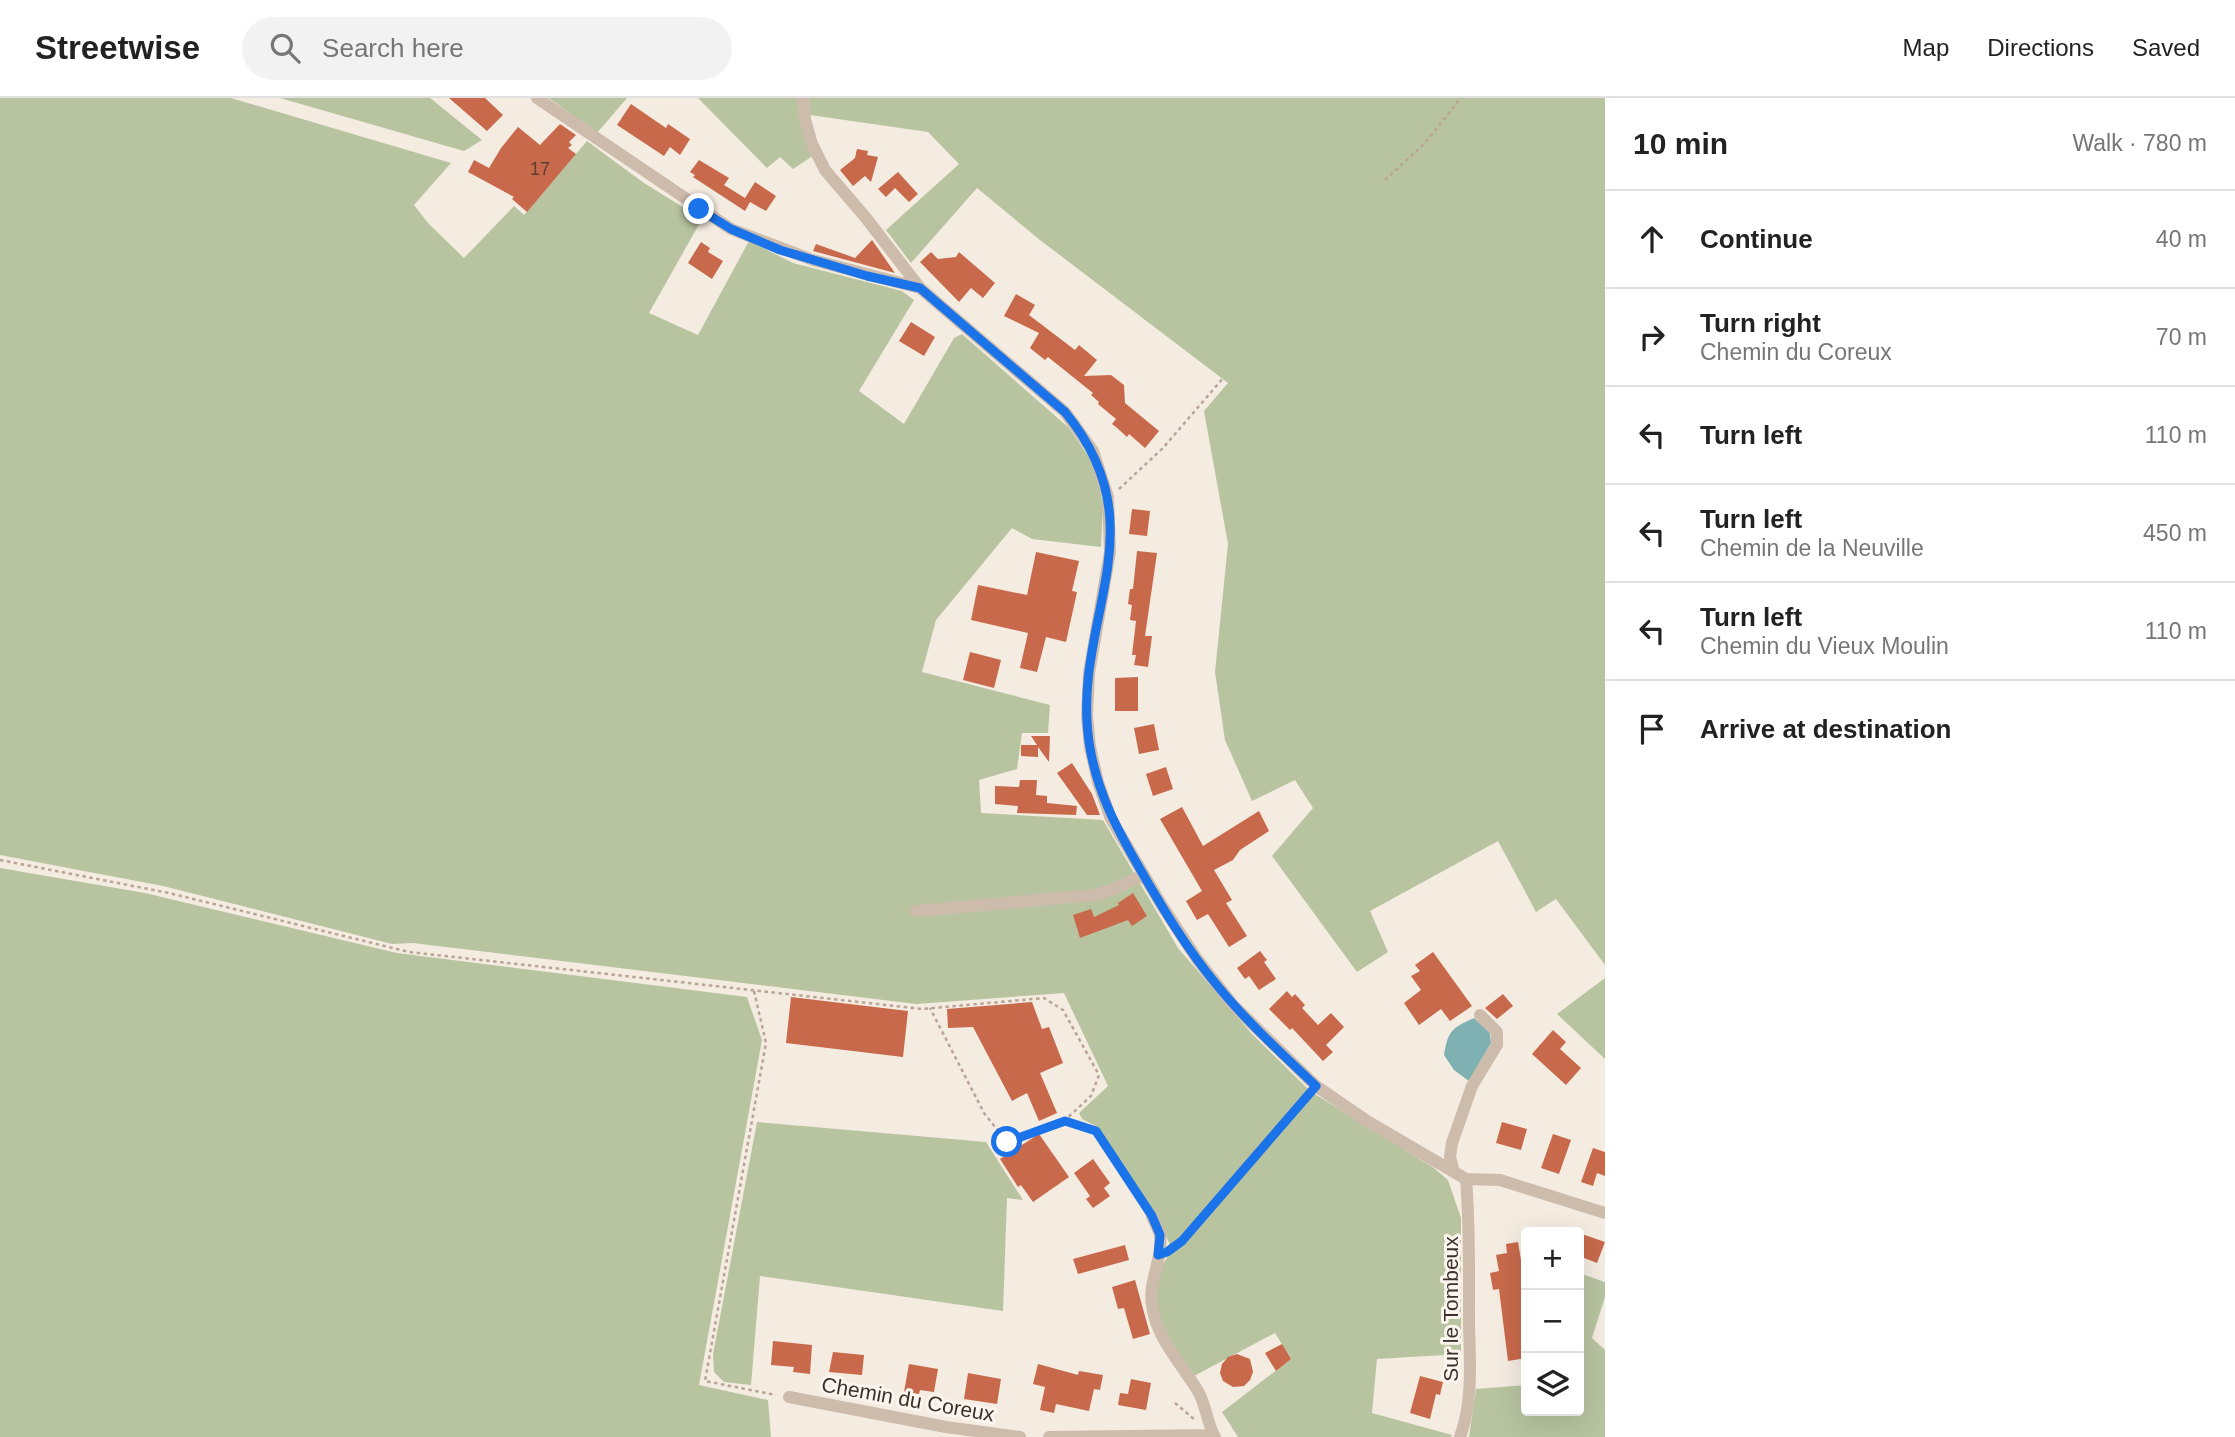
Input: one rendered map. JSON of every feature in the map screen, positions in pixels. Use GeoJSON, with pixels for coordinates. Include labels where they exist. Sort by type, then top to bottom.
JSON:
{"type":"FeatureCollection","features":[{"type":"Feature","properties":{"kind":"street"},"geometry":{"type":"LineString","coordinates":[[537,98],[731,229],[813,260],[920,288]]}},
{"type":"Feature","properties":{"kind":"street"},"geometry":{"type":"LineString","coordinates":[[803,98],[812,145],[825,170],[920,288],[1065,412],[1093,451],[1108,497],[1110,552],[1089,673],[1088,726],[1098,782],[1111,819],[1214,983],[1316,1086],[1367,1121],[1466,1179],[1500,1180],[1605,1213]]}},
{"type":"Feature","properties":{"kind":"street"},"geometry":{"type":"LineString","coordinates":[[916,911],[1095,895],[1114,890],[1144,875]]}},
{"type":"Feature","properties":{"kind":"street"},"geometry":{"type":"LineString","coordinates":[[1454,1172],[1450,1157],[1452,1143],[1472,1086],[1497,1045],[1497,1032],[1480,1015]]}},
{"type":"Feature","properties":{"kind":"street","name":"Sur le Tombeux"},"geometry":{"type":"LineString","coordinates":[[1460,1437],[1467,1413],[1469,1357],[1469,1221],[1466,1179]]}},
{"type":"Feature","properties":{"kind":"street"},"geometry":{"type":"LineString","coordinates":[[1049,1437],[1214,1436],[1199,1394],[1157,1326],[1151,1295],[1160,1235],[1152,1216]]}},
{"type":"Feature","properties":{"kind":"street","name":"Chemin du Coreux"},"geometry":{"type":"LineString","coordinates":[[789,1398],[946,1427],[1020,1437]]}},
{"type":"Feature","properties":{"kind":"path"},"geometry":{"type":"LineString","coordinates":[[1385,180],[1425,143],[1461,98]]}},
{"type":"Feature","properties":{"kind":"path"},"geometry":{"type":"LineString","coordinates":[[1108,497],[1128,483],[1163,448],[1224,377]]}},
{"type":"Feature","properties":{"kind":"path"},"geometry":{"type":"LineString","coordinates":[[0,860],[169,892],[409,952],[930,1008],[1044,998],[1063,1010],[1099,1075],[1091,1096],[1065,1121],[1007,1142],[984,1113],[930,1008]]}},
{"type":"Feature","properties":{"kind":"path"},"geometry":{"type":"LineString","coordinates":[[754,991],[766,1043],[705,1381],[789,1398]]}},
{"type":"Feature","properties":{"kind":"path"},"geometry":{"type":"LineString","coordinates":[[1158,1255],[1182,1241],[1316,1086]]}},
{"type":"Feature","properties":{"kind":"path"},"geometry":{"type":"LineString","coordinates":[[1065,1121],[1096,1131],[1152,1216]]}},
{"type":"Feature","properties":{"kind":"green space"},"geometry":{"type":"Polygon","coordinates":[[[0,98],[231,98],[451,163],[414,205],[428,223],[464,258],[514,206],[524,215],[587,141],[644,183],[702,219],[649,313],[698,335],[749,241],[793,263],[902,291],[914,300],[859,391],[904,424],[954,338],[962,334],[1069,428],[1096,467],[1103,505],[1101,547],[1032,539],[1012,528],[936,620],[922,672],[1050,705],[1048,733],[1022,733],[1017,769],[979,780],[981,813],[1103,820],[1178,948],[1251,1033],[1310,1091],[1434,1168],[1448,1180],[1461,1218],[1461,1354],[1377,1359],[1372,1413],[1452,1435],[1451,1437],[1238,1437],[1222,1412],[1291,1359],[1275,1333],[1194,1376],[1172,1342],[1160,1318],[1156,1292],[1158,1275],[1172,1249],[1157,1217],[1096,1126],[1082,1119],[1079,1113],[1108,1086],[1064,993],[916,1004],[413,943],[392,944],[163,886],[0,855],[0,98]]]}},
{"type":"Feature","properties":{"kind":"green space"},"geometry":{"type":"Polygon","coordinates":[[[280,98],[430,98],[482,140],[464,151],[280,98]]]}},
{"type":"Feature","properties":{"kind":"green space"},"geometry":{"type":"Polygon","coordinates":[[[549,98],[627,98],[597,133],[549,98]]]}},
{"type":"Feature","properties":{"kind":"green space"},"geometry":{"type":"Polygon","coordinates":[[[698,98],[801,98],[814,155],[793,169],[780,157],[767,168],[698,98]]]}},
{"type":"Feature","properties":{"kind":"green space"},"geometry":{"type":"Polygon","coordinates":[[[809,98],[1605,98],[1605,965],[1556,899],[1536,912],[1498,841],[1370,911],[1388,952],[1357,972],[1272,856],[1313,808],[1295,780],[1252,801],[1225,740],[1215,672],[1228,544],[1204,411],[1228,383],[1040,240],[977,188],[911,263],[886,230],[959,164],[928,132],[810,115],[809,98]]]}},
{"type":"Feature","properties":{"kind":"green space"},"geometry":{"type":"Polygon","coordinates":[[[0,868],[145,893],[397,953],[747,997],[762,1040],[699,1385],[768,1400],[771,1437],[0,1437],[0,868]]]}},
{"type":"Feature","properties":{"kind":"green space"},"geometry":{"type":"Polygon","coordinates":[[[1605,978],[1605,1059],[1557,1014],[1605,978]]]}},
{"type":"Feature","properties":{"kind":"green space"},"geometry":{"type":"Polygon","coordinates":[[[757,1122],[986,1142],[1023,1200],[1007,1198],[1003,1311],[760,1276],[751,1385],[724,1382],[714,1372],[713,1354],[757,1122]]]}},
{"type":"Feature","properties":{"kind":"green space"},"geometry":{"type":"Polygon","coordinates":[[[1584,1275],[1605,1282],[1605,1297],[1592,1338],[1605,1350],[1605,1437],[1469,1437],[1476,1389],[1521,1385],[1521,1416],[1584,1416],[1584,1275]]]}},
{"type":"Feature","properties":{"kind":"water"},"geometry":{"type":"Polygon","coordinates":[[[1474,1018],[1490,1033],[1491,1043],[1469,1081],[1454,1070],[1444,1055],[1452,1031],[1474,1018]]]}},
{"type":"Feature","properties":{"kind":"building"},"geometry":{"type":"Polygon","coordinates":[[[449,98],[485,98],[503,115],[487,131],[449,98]]]}},
{"type":"Feature","properties":{"kind":"building"},"geometry":{"type":"Polygon","coordinates":[[[631,104],[666,128],[668,124],[690,139],[680,155],[670,147],[664,156],[617,125],[631,104]]]}},
{"type":"Feature","properties":{"kind":"building"},"geometry":{"type":"Polygon","coordinates":[[[560,124],[576,135],[569,142],[572,145],[568,148],[576,154],[527,212],[512,199],[514,197],[468,172],[474,160],[489,168],[518,127],[540,145],[560,124]]]}},
{"type":"Feature","properties":{"kind":"building"},"geometry":{"type":"Polygon","coordinates":[[[857,149],[878,157],[871,182],[865,176],[853,186],[840,170],[855,158],[857,149]]]}},
{"type":"Feature","properties":{"kind":"building"},"geometry":{"type":"Polygon","coordinates":[[[699,160],[729,178],[724,185],[745,198],[755,182],[776,196],[766,211],[750,202],[745,211],[693,177],[695,175],[690,172],[699,160]]]}},
{"type":"Feature","properties":{"kind":"building"},"geometry":{"type":"Polygon","coordinates":[[[898,172],[918,194],[909,202],[895,188],[886,197],[878,189],[898,172]]]}},
{"type":"Feature","properties":{"kind":"building"},"geometry":{"type":"Polygon","coordinates":[[[872,240],[895,273],[813,251],[816,244],[855,258],[872,240]]]}},
{"type":"Feature","properties":{"kind":"building"},"geometry":{"type":"Polygon","coordinates":[[[701,242],[710,248],[708,252],[723,261],[712,279],[688,263],[701,242]]]}},
{"type":"Feature","properties":{"kind":"building"},"geometry":{"type":"Polygon","coordinates":[[[931,252],[938,259],[956,257],[959,252],[995,283],[983,298],[971,288],[959,302],[920,262],[931,252]]]}},
{"type":"Feature","properties":{"kind":"building"},"geometry":{"type":"Polygon","coordinates":[[[1016,294],[1035,305],[1029,315],[1075,350],[1079,345],[1097,360],[1084,376],[1111,375],[1124,385],[1125,403],[1159,431],[1145,448],[1112,424],[1116,419],[1098,404],[1091,395],[1093,393],[1048,357],[1045,360],[1030,348],[1039,333],[1004,316],[1016,294]]]}},
{"type":"Feature","properties":{"kind":"building"},"geometry":{"type":"Polygon","coordinates":[[[911,322],[935,337],[924,356],[899,341],[911,322]]]}},
{"type":"Feature","properties":{"kind":"building"},"geometry":{"type":"Polygon","coordinates":[[[1132,509],[1150,511],[1147,536],[1129,534],[1132,509]]]}},
{"type":"Feature","properties":{"kind":"building"},"geometry":{"type":"Polygon","coordinates":[[[1137,551],[1157,553],[1145,636],[1152,636],[1148,667],[1134,665],[1136,655],[1132,655],[1136,621],[1130,620],[1132,605],[1128,604],[1130,589],[1133,589],[1137,551]]]}},
{"type":"Feature","properties":{"kind":"building"},"geometry":{"type":"Polygon","coordinates":[[[1036,552],[1079,561],[1072,591],[1077,592],[1066,642],[1046,637],[1037,672],[1020,668],[1028,633],[971,620],[978,585],[1027,595],[1036,552]]]}},
{"type":"Feature","properties":{"kind":"building"},"geometry":{"type":"Polygon","coordinates":[[[970,652],[1001,660],[994,688],[963,680],[970,652]]]}},
{"type":"Feature","properties":{"kind":"building"},"geometry":{"type":"Polygon","coordinates":[[[1138,677],[1138,711],[1115,711],[1115,678],[1138,677]]]}},
{"type":"Feature","properties":{"kind":"building"},"geometry":{"type":"Polygon","coordinates":[[[1154,724],[1159,750],[1139,754],[1134,728],[1154,724]]]}},
{"type":"Feature","properties":{"kind":"building"},"geometry":{"type":"Polygon","coordinates":[[[1031,736],[1050,736],[1049,762],[1038,747],[1038,757],[1021,756],[1021,745],[1037,745],[1031,736]]]}},
{"type":"Feature","properties":{"kind":"building"},"geometry":{"type":"Polygon","coordinates":[[[1072,763],[1092,794],[1100,815],[1087,815],[1057,773],[1072,763]]]}},
{"type":"Feature","properties":{"kind":"building"},"geometry":{"type":"Polygon","coordinates":[[[1166,767],[1173,789],[1153,796],[1146,774],[1166,767]]]}},
{"type":"Feature","properties":{"kind":"building"},"geometry":{"type":"Polygon","coordinates":[[[1020,780],[1037,780],[1036,795],[1047,796],[1047,803],[1077,806],[1076,815],[1017,813],[1018,806],[995,804],[995,786],[1019,787],[1020,780]]]}},
{"type":"Feature","properties":{"kind":"building"},"geometry":{"type":"Polygon","coordinates":[[[1182,807],[1203,846],[1259,811],[1269,831],[1240,850],[1233,860],[1214,870],[1232,900],[1226,903],[1247,936],[1229,947],[1208,914],[1197,920],[1186,901],[1202,891],[1160,819],[1182,807]]]}},
{"type":"Feature","properties":{"kind":"building"},"geometry":{"type":"Polygon","coordinates":[[[1133,893],[1147,916],[1132,926],[1128,920],[1080,938],[1073,915],[1091,909],[1094,917],[1119,905],[1118,903],[1133,893]]]}},
{"type":"Feature","properties":{"kind":"building"},"geometry":{"type":"Polygon","coordinates":[[[1260,951],[1276,979],[1259,990],[1249,976],[1245,979],[1237,968],[1260,951]]]}},
{"type":"Feature","properties":{"kind":"building"},"geometry":{"type":"Polygon","coordinates":[[[1433,952],[1472,1006],[1450,1021],[1441,1009],[1419,1025],[1404,1003],[1421,990],[1411,976],[1420,971],[1415,965],[1433,952]]]}},
{"type":"Feature","properties":{"kind":"building"},"geometry":{"type":"Polygon","coordinates":[[[1287,991],[1292,997],[1295,994],[1305,1005],[1302,1008],[1318,1025],[1331,1013],[1344,1027],[1326,1045],[1333,1052],[1323,1061],[1292,1028],[1290,1030],[1269,1009],[1287,991]]]}},
{"type":"Feature","properties":{"kind":"building"},"geometry":{"type":"Polygon","coordinates":[[[1503,994],[1513,1006],[1497,1019],[1485,1008],[1503,994]]]}},
{"type":"Feature","properties":{"kind":"building"},"geometry":{"type":"Polygon","coordinates":[[[791,997],[908,1011],[903,1057],[786,1043],[791,997]]]}},
{"type":"Feature","properties":{"kind":"building"},"geometry":{"type":"Polygon","coordinates":[[[1032,1002],[1042,1029],[1049,1027],[1063,1063],[1040,1073],[1057,1113],[1039,1121],[1027,1093],[1012,1101],[973,1027],[948,1028],[947,1009],[1032,1002]]]}},
{"type":"Feature","properties":{"kind":"building"},"geometry":{"type":"Polygon","coordinates":[[[1553,1030],[1566,1042],[1560,1049],[1581,1068],[1566,1085],[1532,1054],[1553,1030]]]}},
{"type":"Feature","properties":{"kind":"building"},"geometry":{"type":"Polygon","coordinates":[[[1502,1122],[1527,1129],[1521,1150],[1496,1143],[1502,1122]]]}},
{"type":"Feature","properties":{"kind":"building"},"geometry":{"type":"Polygon","coordinates":[[[1039,1134],[1069,1177],[1033,1202],[1021,1185],[1018,1187],[1000,1159],[1039,1134]]]}},
{"type":"Feature","properties":{"kind":"building"},"geometry":{"type":"Polygon","coordinates":[[[1553,1134],[1571,1140],[1559,1174],[1541,1168],[1553,1134]]]}},
{"type":"Feature","properties":{"kind":"building"},"geometry":{"type":"Polygon","coordinates":[[[1593,1148],[1605,1152],[1605,1176],[1597,1173],[1593,1186],[1581,1182],[1593,1148]]]}},
{"type":"Feature","properties":{"kind":"building"},"geometry":{"type":"Polygon","coordinates":[[[1093,1159],[1110,1183],[1104,1188],[1110,1196],[1093,1208],[1086,1199],[1090,1196],[1074,1173],[1093,1159]]]}},
{"type":"Feature","properties":{"kind":"building"},"geometry":{"type":"Polygon","coordinates":[[[1584,1235],[1605,1242],[1597,1263],[1584,1258],[1584,1235]]]}},
{"type":"Feature","properties":{"kind":"building"},"geometry":{"type":"Polygon","coordinates":[[[1518,1242],[1521,1260],[1521,1359],[1508,1361],[1499,1289],[1493,1290],[1490,1273],[1499,1271],[1496,1255],[1507,1253],[1506,1244],[1518,1242]]]}},
{"type":"Feature","properties":{"kind":"building"},"geometry":{"type":"Polygon","coordinates":[[[1125,1245],[1129,1260],[1078,1274],[1073,1259],[1125,1245]]]}},
{"type":"Feature","properties":{"kind":"building"},"geometry":{"type":"Polygon","coordinates":[[[1135,1280],[1150,1334],[1133,1339],[1124,1308],[1118,1309],[1112,1287],[1135,1280]]]}},
{"type":"Feature","properties":{"kind":"building"},"geometry":{"type":"Polygon","coordinates":[[[773,1341],[812,1345],[810,1374],[793,1372],[794,1367],[771,1365],[773,1341]]]}},
{"type":"Feature","properties":{"kind":"building"},"geometry":{"type":"Polygon","coordinates":[[[1282,1344],[1291,1359],[1276,1371],[1265,1353],[1282,1344]]]}},
{"type":"Feature","properties":{"kind":"building"},"geometry":{"type":"Polygon","coordinates":[[[833,1352],[864,1355],[862,1375],[829,1372],[833,1352]]]}},
{"type":"Feature","properties":{"kind":"building"},"geometry":{"type":"Polygon","coordinates":[[[1237,1354],[1250,1359],[1253,1372],[1244,1386],[1233,1387],[1223,1381],[1220,1373],[1222,1364],[1228,1357],[1237,1354]]]}},
{"type":"Feature","properties":{"kind":"building"},"geometry":{"type":"Polygon","coordinates":[[[909,1364],[938,1369],[934,1392],[904,1392],[909,1364]]]}},
{"type":"Feature","properties":{"kind":"building"},"geometry":{"type":"Polygon","coordinates":[[[1038,1364],[1078,1375],[1079,1371],[1103,1375],[1100,1390],[1094,1389],[1089,1411],[1056,1404],[1054,1413],[1040,1410],[1045,1387],[1033,1384],[1038,1364]]]}},
{"type":"Feature","properties":{"kind":"building"},"geometry":{"type":"Polygon","coordinates":[[[968,1373],[1001,1379],[997,1404],[964,1399],[968,1373]]]}},
{"type":"Feature","properties":{"kind":"building"},"geometry":{"type":"Polygon","coordinates":[[[1420,1376],[1443,1382],[1440,1395],[1436,1394],[1430,1419],[1410,1413],[1420,1376]]]}},
{"type":"Feature","properties":{"kind":"building"},"geometry":{"type":"Polygon","coordinates":[[[1131,1379],[1151,1383],[1146,1410],[1118,1405],[1120,1393],[1128,1394],[1131,1379]]]}},
{"type":"Feature","properties":{"kind":"route"},"geometry":{"type":"LineString","coordinates":[[699,209],[731,229],[780,250],[867,276],[920,288],[1065,412],[1080,430],[1093,451],[1103,477],[1110,509],[1110,552],[1089,673],[1087,716],[1090,747],[1098,782],[1111,819],[1161,904],[1214,983],[1316,1086],[1182,1241],[1158,1255],[1160,1235],[1152,1216],[1096,1131],[1065,1121],[1007,1142]]}}]}
